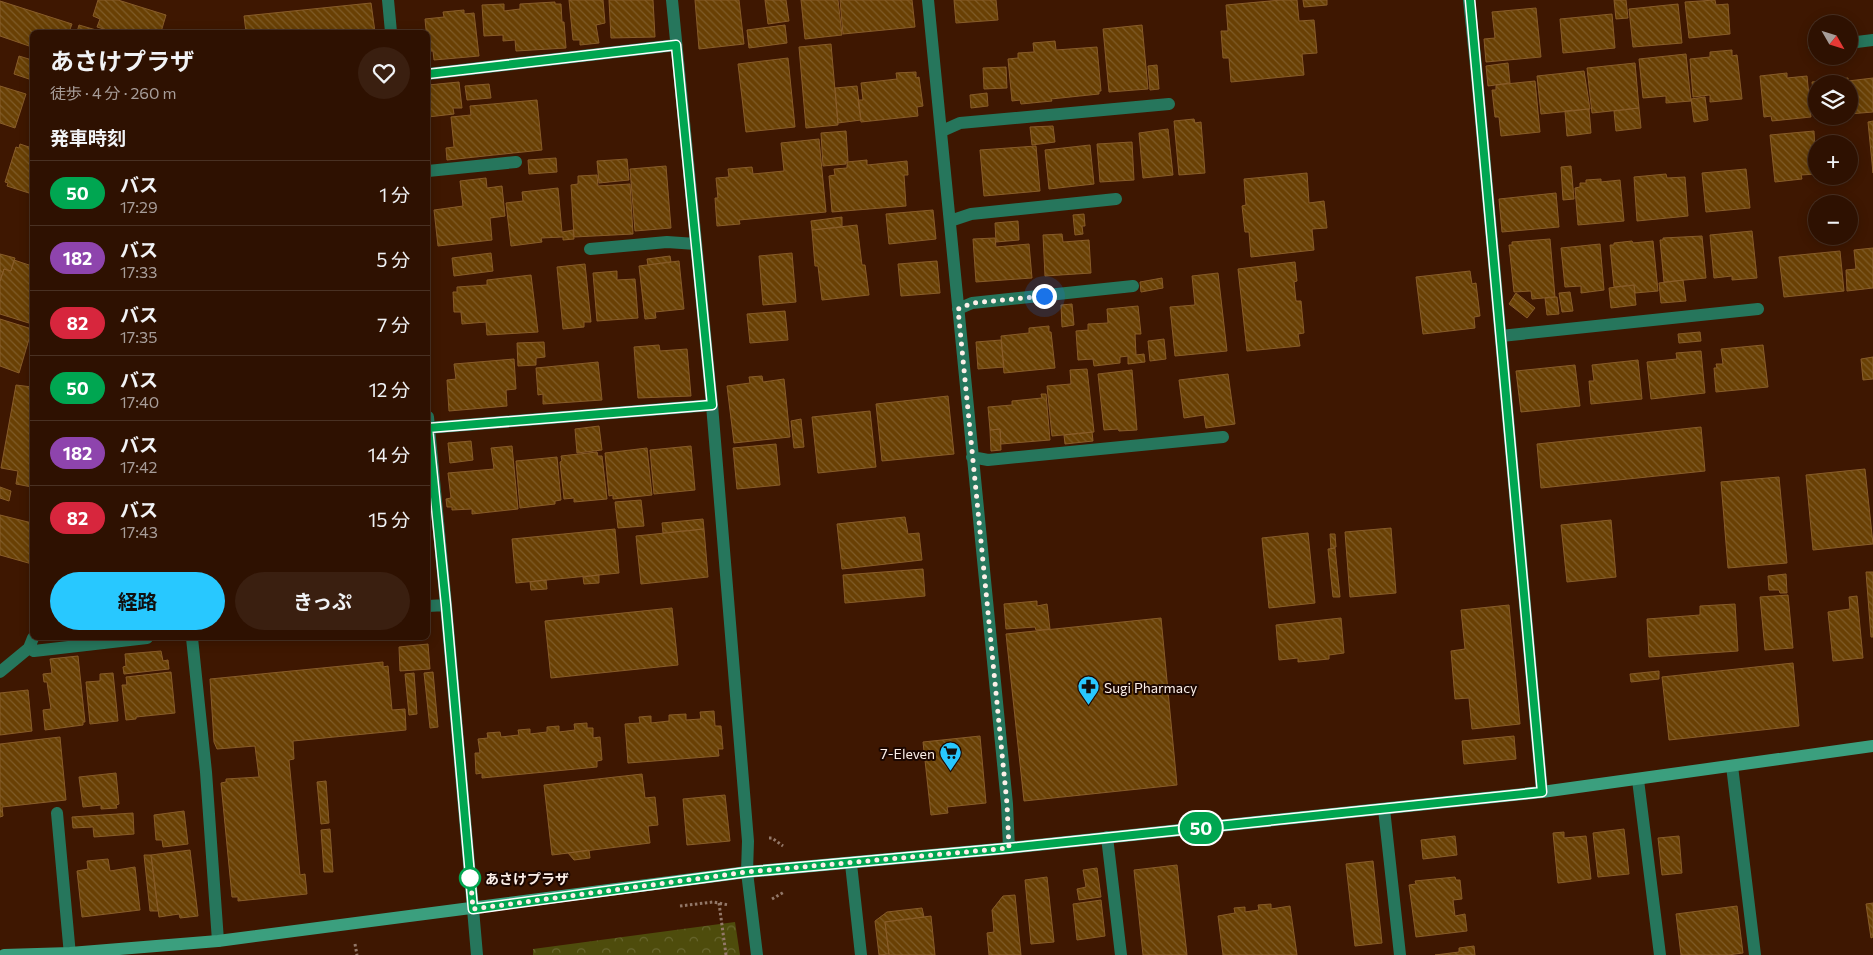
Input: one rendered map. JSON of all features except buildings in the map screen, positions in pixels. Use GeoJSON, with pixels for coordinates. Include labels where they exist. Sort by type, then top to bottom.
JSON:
{"type":"FeatureCollection","features":[{"type":"Feature","properties":{"kind":"street"},"geometry":{"type":"LineString","coordinates":[[388,0],[391,30]]}},
{"type":"Feature","properties":{"kind":"street"},"geometry":{"type":"LineString","coordinates":[[672,0],[712,405],[748,841],[747,872],[757,955]]}},
{"type":"Feature","properties":{"kind":"street"},"geometry":{"type":"LineString","coordinates":[[928,0],[1007,804],[1009,848]]}},
{"type":"Feature","properties":{"kind":"street"},"geometry":{"type":"LineString","coordinates":[[1470,0],[1542,792]]}},
{"type":"Feature","properties":{"kind":"street"},"geometry":{"type":"LineString","coordinates":[[1858,41],[1873,40]]}},
{"type":"Feature","properties":{"kind":"street"},"geometry":{"type":"LineString","coordinates":[[430,74],[676,45]]}},
{"type":"Feature","properties":{"kind":"street"},"geometry":{"type":"LineString","coordinates":[[942,131],[960,123],[1169,104]]}},
{"type":"Feature","properties":{"kind":"street"},"geometry":{"type":"LineString","coordinates":[[430,171],[516,162]]}},
{"type":"Feature","properties":{"kind":"street"},"geometry":{"type":"LineString","coordinates":[[950,221],[971,214],[1116,199]]}},
{"type":"Feature","properties":{"kind":"street"},"geometry":{"type":"LineString","coordinates":[[590,249],[667,242],[696,244]]}},
{"type":"Feature","properties":{"kind":"street"},"geometry":{"type":"LineString","coordinates":[[958,309],[972,303],[1134,286]]}},
{"type":"Feature","properties":{"kind":"street"},"geometry":{"type":"LineString","coordinates":[[1500,336],[1758,309]]}},
{"type":"Feature","properties":{"kind":"street"},"geometry":{"type":"LineString","coordinates":[[430,424],[712,405]]}},
{"type":"Feature","properties":{"kind":"street"},"geometry":{"type":"LineString","coordinates":[[972,457],[988,460],[1224,437]]}},
{"type":"Feature","properties":{"kind":"street"},"geometry":{"type":"LineString","coordinates":[[430,444],[477,955]]}},
{"type":"Feature","properties":{"kind":"street"},"geometry":{"type":"LineString","coordinates":[[430,606],[446,605]]}},
{"type":"Feature","properties":{"kind":"street"},"geometry":{"type":"LineString","coordinates":[[0,672],[31,642],[34,651],[130,640]]}},
{"type":"Feature","properties":{"kind":"street"},"geometry":{"type":"LineString","coordinates":[[192,640],[206,772],[218,941]]}},
{"type":"Feature","properties":{"kind":"street"},"geometry":{"type":"LineString","coordinates":[[4,955],[69,954],[218,941],[747,872],[851,864],[1542,792],[1873,746]]}},
{"type":"Feature","properties":{"kind":"street"},"geometry":{"type":"LineString","coordinates":[[1732,766],[1755,955]]}},
{"type":"Feature","properties":{"kind":"street"},"geometry":{"type":"LineString","coordinates":[[1638,780],[1660,955]]}},
{"type":"Feature","properties":{"kind":"street"},"geometry":{"type":"LineString","coordinates":[[1384,809],[1400,955]]}},
{"type":"Feature","properties":{"kind":"street"},"geometry":{"type":"LineString","coordinates":[[57,813],[69,954]]}},
{"type":"Feature","properties":{"kind":"street"},"geometry":{"type":"LineString","coordinates":[[1107,837],[1121,955]]}},
{"type":"Feature","properties":{"kind":"street"},"geometry":{"type":"LineString","coordinates":[[851,864],[861,955]]}},
{"type":"Feature","properties":{"kind":"path"},"geometry":{"type":"LineString","coordinates":[[765,839],[772,838],[785,847],[786,853]]}},
{"type":"Feature","properties":{"kind":"path"},"geometry":{"type":"LineString","coordinates":[[719,903],[726,955]]}},
{"type":"Feature","properties":{"kind":"path"},"geometry":{"type":"LineString","coordinates":[[355,944],[356,955]]}},
{"type":"Feature","properties":{"kind":"green space"},"geometry":{"type":"Polygon","coordinates":[[[735,922],[740,955],[533,955],[533,949],[735,922]]]}},
{"type":"Feature","properties":{"kind":"bus line","name":"50"},"geometry":{"type":"LineString","coordinates":[[430,448],[473,909],[747,872],[851,864],[1542,792],[1470,0]]}},
{"type":"Feature","properties":{"kind":"bus line","name":"50"},"geometry":{"type":"LineString","coordinates":[[430,74],[676,45],[712,405],[430,428]]}},
{"type":"Feature","properties":{"kind":"place","name":"Sugi Pharmacy"},"geometry":{"type":"Point","coordinates":[1088,706]}},
{"type":"Feature","properties":{"kind":"place","name":"7-Eleven"},"geometry":{"type":"Point","coordinates":[951,772]}},
{"type":"Feature","properties":{"kind":"place","name":"あさけプラザ"},"geometry":{"type":"Point","coordinates":[470,878]}},
{"type":"Feature","properties":{"kind":"route"},"geometry":{"type":"LineString","coordinates":[[470,878],[470,872],[473,909],[747,872],[851,864],[1009,848],[1007,804],[958,309],[972,303],[1044,296]]}}]}
